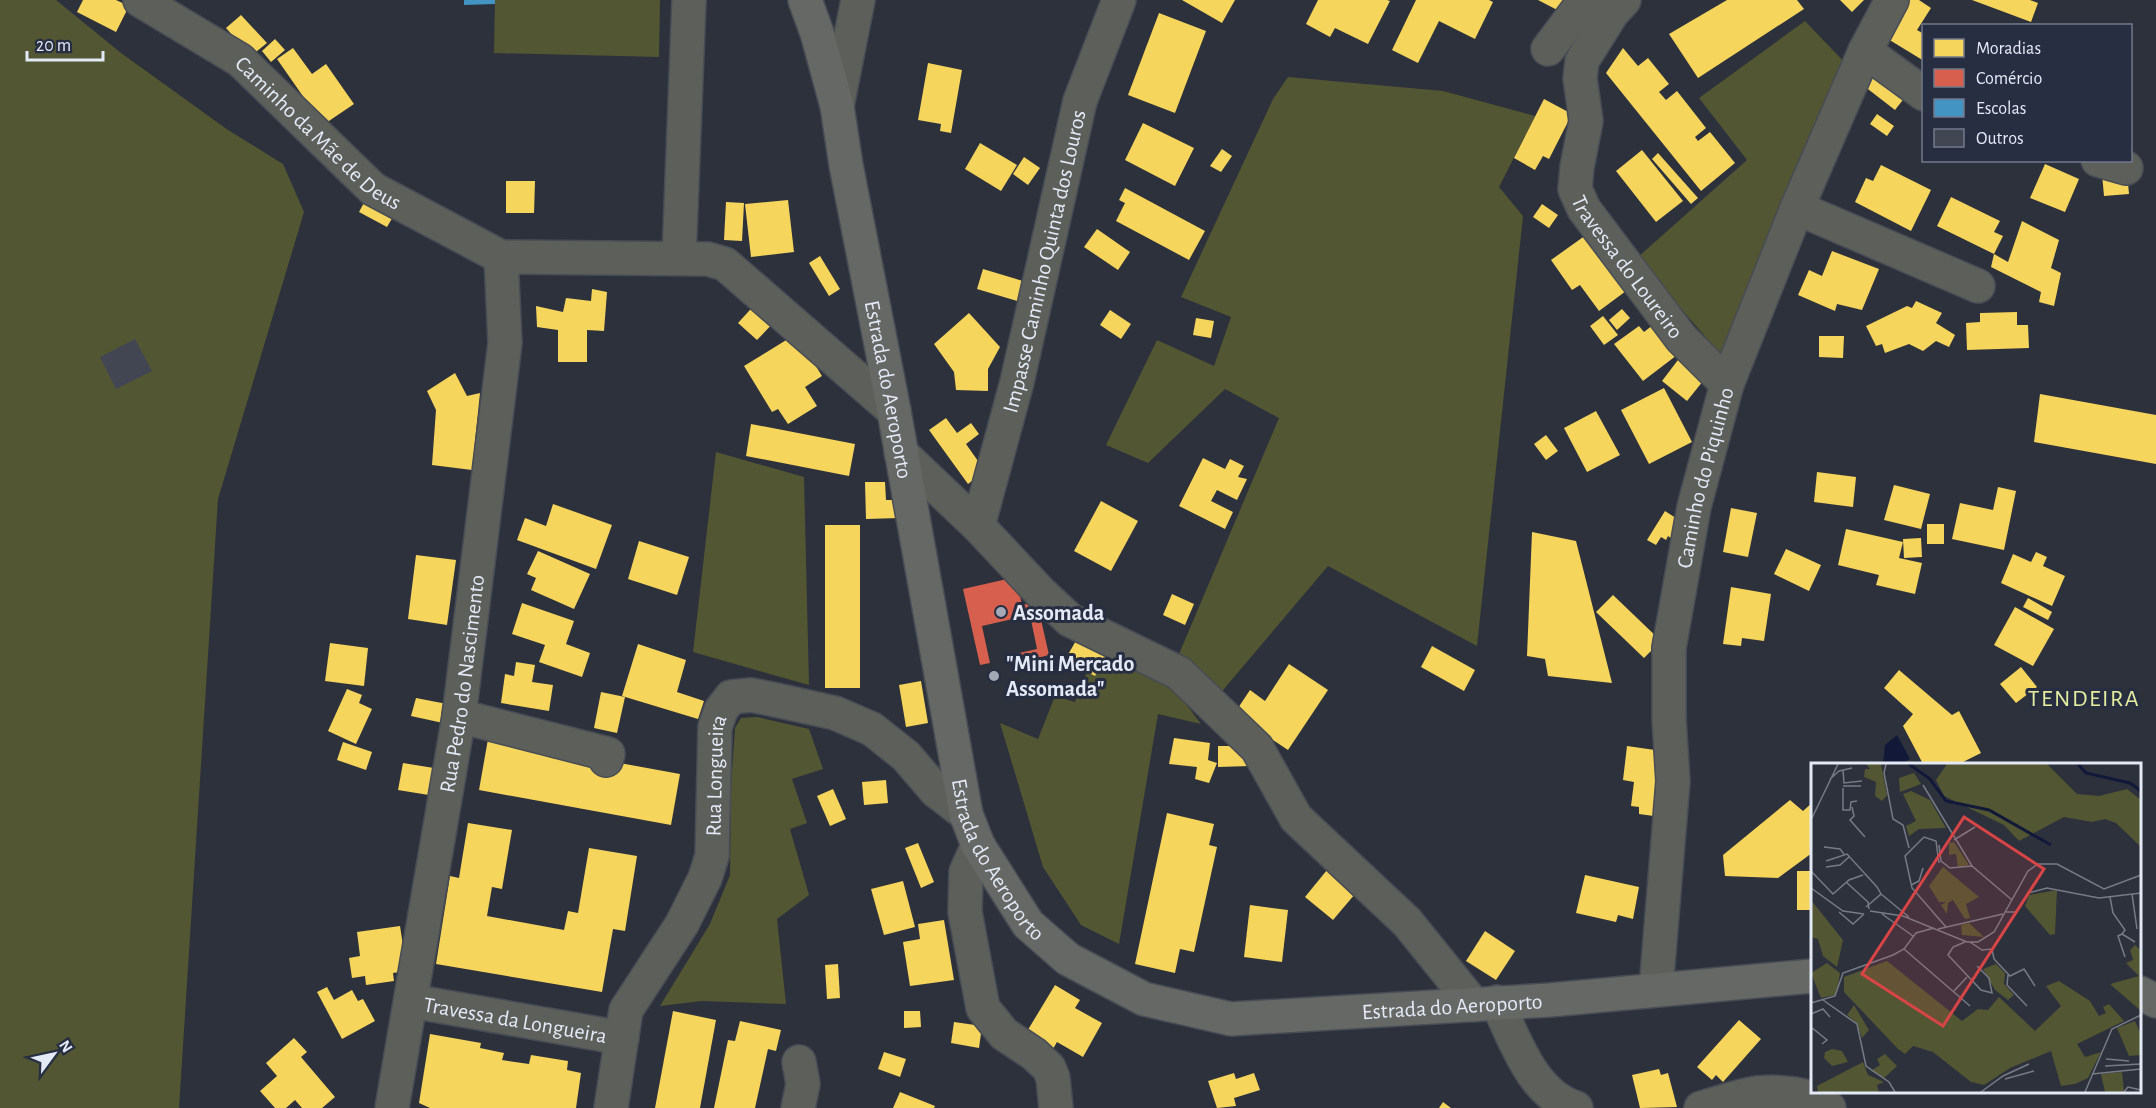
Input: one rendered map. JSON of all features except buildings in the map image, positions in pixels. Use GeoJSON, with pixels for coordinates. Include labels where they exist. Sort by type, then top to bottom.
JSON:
{"type":"FeatureCollection","features":[{"type":"Feature","properties":{"kind":"main road","name":"Estrada do Aeroporto"},"geometry":{"type":"LineString","coordinates":[[805,0],[817,33],[837,106],[966,814],[978,845],[1028,924],[1068,959],[1144,999],[1231,1019],[1550,1000],[1811,976]]}},
{"type":"Feature","properties":{"kind":"main road"},"geometry":{"type":"LineString","coordinates":[[2141,994],[2156,1001]]}},
{"type":"Feature","properties":{"kind":"street","name":"Caminho da Mãe de Deus"},"geometry":{"type":"LineString","coordinates":[[140,0],[240,60],[373,189],[501,257]]}},
{"type":"Feature","properties":{"kind":"street"},"geometry":{"type":"LineString","coordinates":[[679,258],[689,0]]}},
{"type":"Feature","properties":{"kind":"street"},"geometry":{"type":"LineString","coordinates":[[837,106],[858,0]]}},
{"type":"Feature","properties":{"kind":"street","name":"Impasse Caminho Quinta dos Louros"},"geometry":{"type":"LineString","coordinates":[[978,526],[1017,382],[1080,101],[1119,0]]}},
{"type":"Feature","properties":{"kind":"street"},"geometry":{"type":"LineString","coordinates":[[1548,49],[1585,0]]}},
{"type":"Feature","properties":{"kind":"street","name":"Travessa do Loureiro"},"geometry":{"type":"LineString","coordinates":[[1624,0],[1612,14],[1582,61],[1580,78],[1586,122],[1575,189],[1584,209],[1681,338],[1727,384]]}},
{"type":"Feature","properties":{"kind":"street","name":"Caminho do Piquinho"},"geometry":{"type":"LineString","coordinates":[[1656,989],[1673,782],[1669,719],[1669,648],[1694,507],[1727,384],[1797,208],[1865,51],[1892,0]]}},
{"type":"Feature","properties":{"kind":"street"},"geometry":{"type":"LineString","coordinates":[[1865,51],[1922,93]]}},
{"type":"Feature","properties":{"kind":"street"},"geometry":{"type":"LineString","coordinates":[[1797,208],[1978,286]]}},
{"type":"Feature","properties":{"kind":"street"},"geometry":{"type":"LineString","coordinates":[[501,257],[679,258],[708,259],[725,264],[894,411]]}},
{"type":"Feature","properties":{"kind":"street","name":"Rua Pedro do Nascimento"},"geometry":{"type":"LineString","coordinates":[[392,1108],[459,716],[505,343],[501,257]]}},
{"type":"Feature","properties":{"kind":"street"},"geometry":{"type":"LineString","coordinates":[[901,453],[978,526],[1041,593],[1070,620],[1179,673],[1257,748],[1296,818],[1407,922],[1486,1003],[1543,1086],[1568,1105],[1576,1108]]}},
{"type":"Feature","properties":{"kind":"street","name":"Rua Longueira"},"geometry":{"type":"LineString","coordinates":[[611,1108],[626,1010],[682,924],[705,878],[712,856],[714,727],[721,710],[730,697],[751,695],[835,713],[872,729],[906,756],[936,791],[966,814]]}},
{"type":"Feature","properties":{"kind":"street"},"geometry":{"type":"LineString","coordinates":[[459,716],[608,754],[606,760]]}},
{"type":"Feature","properties":{"kind":"street"},"geometry":{"type":"LineString","coordinates":[[978,845],[966,872],[966,912],[983,1008],[1004,1034],[1034,1054],[1049,1068],[1053,1078],[1056,1108]]}},
{"type":"Feature","properties":{"kind":"street","name":"Travessa da Longueira"},"geometry":{"type":"LineString","coordinates":[[411,1001],[622,1038]]}},
{"type":"Feature","properties":{"kind":"street"},"geometry":{"type":"LineString","coordinates":[[798,1108],[803,1084],[799,1062]]}},
{"type":"Feature","properties":{"kind":"street"},"geometry":{"type":"LineString","coordinates":[[1701,1108],[1756,1094],[1786,1094],[1820,1100],[1829,1108]]}},
{"type":"Feature","properties":{"kind":"green space"},"geometry":{"type":"Polygon","coordinates":[[[0,0],[56,0],[121,53],[228,130],[283,164],[304,212],[218,499],[179,1108],[0,1108],[0,0]]]}},
{"type":"Feature","properties":{"kind":"green space"},"geometry":{"type":"Polygon","coordinates":[[[495,0],[660,0],[659,57],[494,53],[495,0]]]}},
{"type":"Feature","properties":{"kind":"green space"},"geometry":{"type":"Polygon","coordinates":[[[1805,21],[1850,68],[1722,356],[1637,258],[1747,160],[1699,98],[1805,21]]]}},
{"type":"Feature","properties":{"kind":"green space"},"geometry":{"type":"Polygon","coordinates":[[[1288,77],[1443,91],[1535,116],[1499,187],[1523,216],[1477,646],[1328,566],[1218,696],[1179,654],[1279,418],[1225,389],[1148,463],[1106,445],[1157,340],[1214,366],[1231,317],[1181,297],[1273,99],[1288,77]]]}},
{"type":"Feature","properties":{"kind":"green space"},"geometry":{"type":"Polygon","coordinates":[[[716,452],[804,477],[809,685],[693,652],[716,452]]]}},
{"type":"Feature","properties":{"kind":"green space"},"geometry":{"type":"Polygon","coordinates":[[[1095,652],[1174,688],[1201,724],[1158,714],[1119,944],[1081,925],[1043,867],[1000,723],[1038,739],[1055,696],[1075,702],[1095,652]]]}},
{"type":"Feature","properties":{"kind":"green space"},"geometry":{"type":"Polygon","coordinates":[[[757,717],[809,729],[823,769],[792,779],[807,823],[790,829],[809,895],[777,919],[786,1004],[702,1001],[660,1006],[710,924],[730,875],[731,787],[735,728],[741,718],[757,717]]]}},
{"type":"Feature","properties":{"kind":"water"},"geometry":{"type":"Polygon","coordinates":[[[1897,735],[1910,759],[1902,763],[1883,763],[1885,745],[1897,735]]]}},
{"type":"Feature","properties":{"kind":"place","name":"Assomada"},"geometry":{"type":"Point","coordinates":[1001,612]}},
{"type":"Feature","properties":{"kind":"place","name":"\"Mini Mercado Assomada\""},"geometry":{"type":"Point","coordinates":[994,676]}},
{"type":"Feature","properties":{"kind":"district","name":"TENDEIRA"},"geometry":{"type":"Point","coordinates":[2084,698]}}]}
